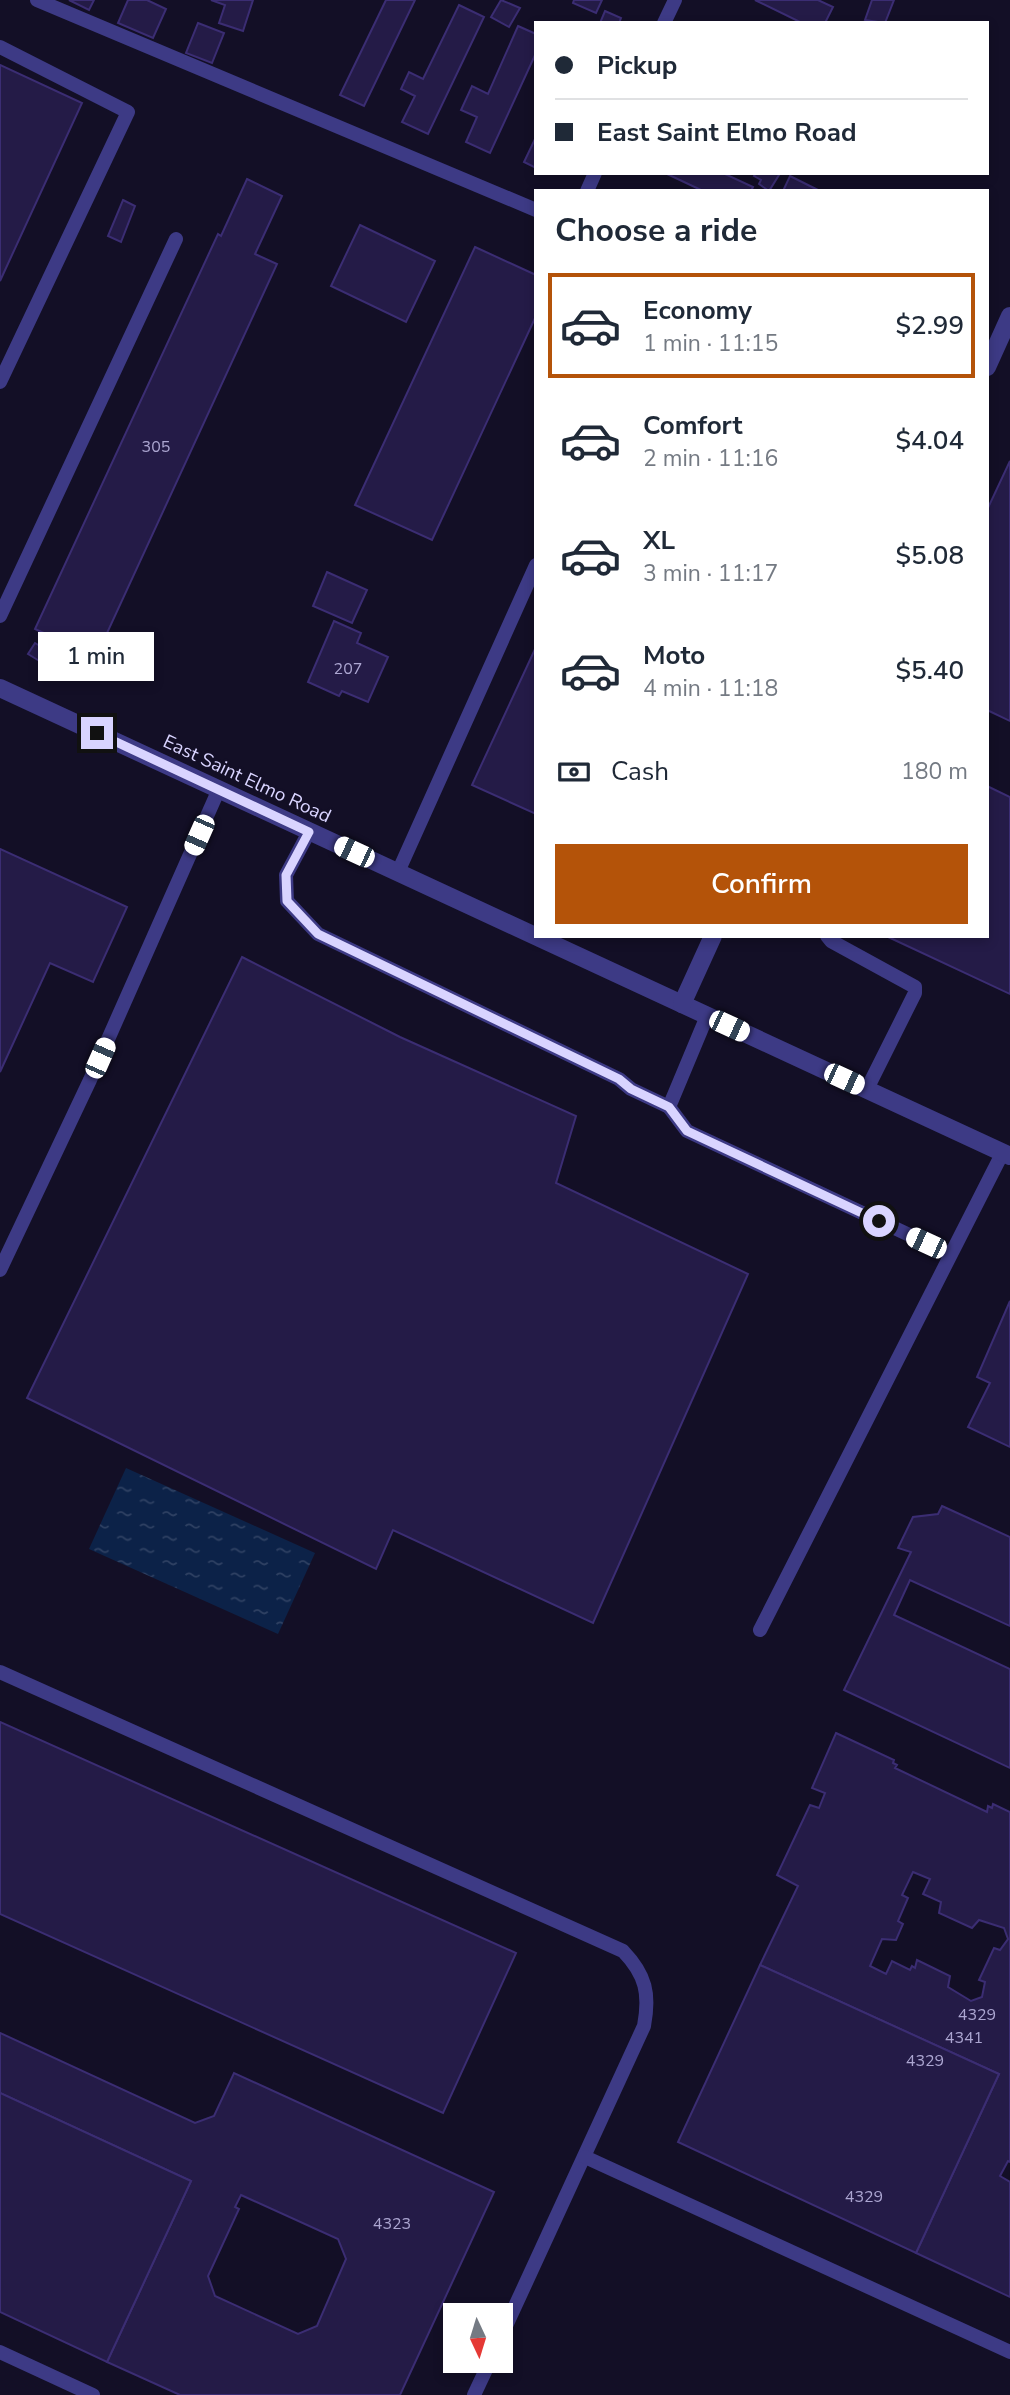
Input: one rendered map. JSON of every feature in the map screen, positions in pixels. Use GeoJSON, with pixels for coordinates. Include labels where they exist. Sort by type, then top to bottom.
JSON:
{"type":"FeatureCollection","features":[{"type":"Feature","properties":{"kind":"street"},"geometry":{"type":"LineString","coordinates":[[989,363],[1010,316]]}},
{"type":"Feature","properties":{"kind":"street","name":"East Saint Elmo Road"},"geometry":{"type":"LineString","coordinates":[[0,688],[534,935]]}},
{"type":"Feature","properties":{"kind":"street","name":"East Saint Elmo Road"},"geometry":{"type":"LineString","coordinates":[[540,938],[1006,1154]]}},
{"type":"Feature","properties":{"kind":"street"},"geometry":{"type":"LineString","coordinates":[[682,1004],[712,938]]}},
{"type":"Feature","properties":{"kind":"lane"},"geometry":{"type":"LineString","coordinates":[[37,0],[534,209]]}},
{"type":"Feature","properties":{"kind":"lane"},"geometry":{"type":"LineString","coordinates":[[665,21],[675,0]]}},
{"type":"Feature","properties":{"kind":"lane"},"geometry":{"type":"LineString","coordinates":[[0,47],[128,112],[0,382]]}},
{"type":"Feature","properties":{"kind":"lane"},"geometry":{"type":"LineString","coordinates":[[0,617],[176,239]]}},
{"type":"Feature","properties":{"kind":"lane"},"geometry":{"type":"LineString","coordinates":[[398,872],[534,569]]}},
{"type":"Feature","properties":{"kind":"lane"},"geometry":{"type":"LineString","coordinates":[[0,1270],[90,1080],[219,789]]}},
{"type":"Feature","properties":{"kind":"lane"},"geometry":{"type":"LineString","coordinates":[[309,832],[286,875],[287,901],[318,934],[619,1079],[631,1089],[669,1107],[687,1131],[950,1254]]}},
{"type":"Feature","properties":{"kind":"lane"},"geometry":{"type":"LineString","coordinates":[[830,938],[915,987],[915,993],[867,1089]]}},
{"type":"Feature","properties":{"kind":"lane"},"geometry":{"type":"LineString","coordinates":[[669,1107],[706,1016]]}},
{"type":"Feature","properties":{"kind":"lane"},"geometry":{"type":"LineString","coordinates":[[760,1630],[950,1254],[1006,1154]]}},
{"type":"Feature","properties":{"kind":"lane"},"geometry":{"type":"LineString","coordinates":[[0,1672],[623,1951],[637,1966],[645,1982],[648,2003],[644,2026],[513,2311]]}},
{"type":"Feature","properties":{"kind":"lane"},"geometry":{"type":"LineString","coordinates":[[585,2157],[1010,2352]]}},
{"type":"Feature","properties":{"kind":"lane"},"geometry":{"type":"LineString","coordinates":[[0,2352],[93,2395]]}},
{"type":"Feature","properties":{"kind":"lane"},"geometry":{"type":"LineString","coordinates":[[474,2395],[484,2373]]}},
{"type":"Feature","properties":{"kind":"water"},"geometry":{"type":"Polygon","coordinates":[[[126,1468],[315,1553],[278,1634],[89,1549],[126,1468]]]}},
{"type":"Feature","properties":{"kind":"building"},"geometry":{"type":"Polygon","coordinates":[[[69,0],[94,0],[89,10],[69,0]]]}},
{"type":"Feature","properties":{"kind":"building"},"geometry":{"type":"Polygon","coordinates":[[[128,0],[147,0],[166,9],[153,38],[118,23],[128,0]]]}},
{"type":"Feature","properties":{"kind":"building"},"geometry":{"type":"Polygon","coordinates":[[[211,0],[253,0],[243,31],[219,23],[225,5],[211,0]]]}},
{"type":"Feature","properties":{"kind":"building"},"geometry":{"type":"Polygon","coordinates":[[[386,0],[415,0],[364,106],[340,95],[386,0]]]}},
{"type":"Feature","properties":{"kind":"building"},"geometry":{"type":"Polygon","coordinates":[[[501,0],[520,8],[509,27],[491,17],[501,0]]]}},
{"type":"Feature","properties":{"kind":"building"},"geometry":{"type":"Polygon","coordinates":[[[574,0],[602,0],[596,13],[573,3],[574,0]]]}},
{"type":"Feature","properties":{"kind":"building"},"geometry":{"type":"Polygon","coordinates":[[[755,0],[818,0],[833,7],[826,21],[798,21],[755,0]]]}},
{"type":"Feature","properties":{"kind":"building"},"geometry":{"type":"Polygon","coordinates":[[[872,0],[894,0],[886,21],[865,20],[872,0]]]}},
{"type":"Feature","properties":{"kind":"building"},"geometry":{"type":"Polygon","coordinates":[[[459,5],[484,17],[428,134],[402,122],[415,96],[401,89],[409,72],[423,79],[459,5]]]}},
{"type":"Feature","properties":{"kind":"building"},"geometry":{"type":"Polygon","coordinates":[[[605,11],[621,18],[620,21],[601,21],[605,11]]]}},
{"type":"Feature","properties":{"kind":"building"},"geometry":{"type":"Polygon","coordinates":[[[198,23],[224,33],[212,63],[186,53],[198,23]]]}},
{"type":"Feature","properties":{"kind":"building"},"geometry":{"type":"Polygon","coordinates":[[[518,26],[534,33],[534,57],[490,153],[466,142],[477,117],[461,110],[472,86],[488,94],[518,26]]]}},
{"type":"Feature","properties":{"kind":"building"},"geometry":{"type":"Polygon","coordinates":[[[0,65],[82,103],[0,281],[0,65]]]}},
{"type":"Feature","properties":{"kind":"building"},"geometry":{"type":"Polygon","coordinates":[[[534,141],[534,167],[524,162],[534,141]]]}},
{"type":"Feature","properties":{"kind":"building"},"geometry":{"type":"Polygon","coordinates":[[[669,175],[727,175],[753,187],[752,189],[699,189],[669,175]]]}},
{"type":"Feature","properties":{"kind":"building"},"geometry":{"type":"Polygon","coordinates":[[[779,175],[770,189],[759,184],[761,180],[754,176],[779,175]]]}},
{"type":"Feature","properties":{"kind":"building"},"geometry":{"type":"Polygon","coordinates":[[[790,176],[816,189],[784,189],[790,176]]]}},
{"type":"Feature","properties":{"kind":"building"},"geometry":{"type":"Polygon","coordinates":[[[247,179],[282,196],[255,254],[277,264],[96,657],[35,629],[218,234],[221,236],[247,179]]]}},
{"type":"Feature","properties":{"kind":"building"},"geometry":{"type":"Polygon","coordinates":[[[123,200],[135,206],[121,242],[108,236],[123,200]]]}},
{"type":"Feature","properties":{"kind":"building"},"geometry":{"type":"Polygon","coordinates":[[[360,225],[435,261],[406,322],[331,286],[360,225]]]}},
{"type":"Feature","properties":{"kind":"building"},"geometry":{"type":"Polygon","coordinates":[[[475,247],[534,274],[534,320],[432,540],[355,505],[475,247]]]}},
{"type":"Feature","properties":{"kind":"building"},"geometry":{"type":"Polygon","coordinates":[[[1010,461],[1010,721],[989,711],[989,506],[1010,461]]]}},
{"type":"Feature","properties":{"kind":"building"},"geometry":{"type":"Polygon","coordinates":[[[327,572],[367,590],[352,623],[313,606],[327,572]]]}},
{"type":"Feature","properties":{"kind":"building"},"geometry":{"type":"Polygon","coordinates":[[[334,621],[361,633],[357,643],[388,657],[368,702],[342,691],[339,696],[308,682],[334,621]]]}},
{"type":"Feature","properties":{"kind":"building"},"geometry":{"type":"Polygon","coordinates":[[[35,643],[53,654],[46,665],[28,654],[35,643]]]}},
{"type":"Feature","properties":{"kind":"building"},"geometry":{"type":"Polygon","coordinates":[[[534,651],[534,813],[472,785],[534,651]]]}},
{"type":"Feature","properties":{"kind":"building"},"geometry":{"type":"Polygon","coordinates":[[[989,787],[1010,797],[1010,994],[890,938],[989,938],[989,787]]]}},
{"type":"Feature","properties":{"kind":"building"},"geometry":{"type":"Polygon","coordinates":[[[0,849],[127,907],[93,982],[50,963],[0,1072],[0,849]]]}},
{"type":"Feature","properties":{"kind":"building"},"geometry":{"type":"Polygon","coordinates":[[[242,957],[400,1037],[576,1116],[556,1183],[748,1274],[593,1623],[393,1530],[376,1569],[27,1398],[242,957]]]}},
{"type":"Feature","properties":{"kind":"building"},"geometry":{"type":"Polygon","coordinates":[[[1010,1301],[1010,1447],[968,1427],[990,1383],[977,1377],[1010,1301]]]}},
{"type":"Feature","properties":{"kind":"building"},"geometry":{"type":"Polygon","coordinates":[[[942,1506],[1010,1537],[1010,1626],[910,1580],[894,1615],[1010,1669],[1010,1768],[844,1690],[911,1552],[898,1548],[913,1517],[938,1514],[942,1506]]]}},
{"type":"Feature","properties":{"kind":"building"},"geometry":{"type":"Polygon","coordinates":[[[0,1722],[516,1953],[443,2113],[0,1914],[0,1722]]]}},
{"type":"Feature","properties":{"kind":"building"},"geometry":{"type":"Polygon","coordinates":[[[836,1733],[894,1760],[893,1763],[897,1765],[895,1768],[987,1812],[988,1806],[992,1808],[993,1804],[1010,1812],[1010,2162],[1008,2161],[1000,2176],[1010,2182],[1010,2297],[916,2253],[999,2074],[760,1965],[798,1886],[777,1875],[810,1805],[819,1808],[825,1793],[812,1788],[836,1733]],[[913,1872],[902,1895],[908,1898],[898,1921],[903,1924],[896,1940],[882,1939],[870,1966],[886,1974],[892,1961],[910,1970],[912,1966],[915,1968],[917,1960],[950,1976],[948,1987],[971,2001],[982,1997],[985,1982],[979,1980],[994,1948],[1000,1950],[1008,1939],[1004,1928],[979,1920],[972,1928],[939,1913],[941,1902],[923,1894],[930,1879],[913,1872]]]}},
{"type":"Feature","properties":{"kind":"building"},"geometry":{"type":"Polygon","coordinates":[[[760,1965],[999,2074],[916,2253],[678,2142],[760,1965]]]}},
{"type":"Feature","properties":{"kind":"building"},"geometry":{"type":"Polygon","coordinates":[[[0,2033],[195,2123],[214,2116],[234,2073],[494,2192],[400,2395],[180,2395],[107,2362],[191,2181],[0,2093],[0,2033]],[[241,2195],[235,2207],[239,2209],[208,2276],[215,2296],[298,2334],[317,2326],[346,2259],[338,2239],[241,2195]]]}},
{"type":"Feature","properties":{"kind":"building"},"geometry":{"type":"Polygon","coordinates":[[[0,2093],[191,2181],[107,2362],[0,2312],[0,2093]]]}},
{"type":"Feature","properties":{"kind":"route"},"geometry":{"type":"LineString","coordinates":[[97,733],[309,832],[286,875],[287,901],[318,934],[619,1079],[631,1089],[669,1107],[687,1131],[879,1221]]}}]}
